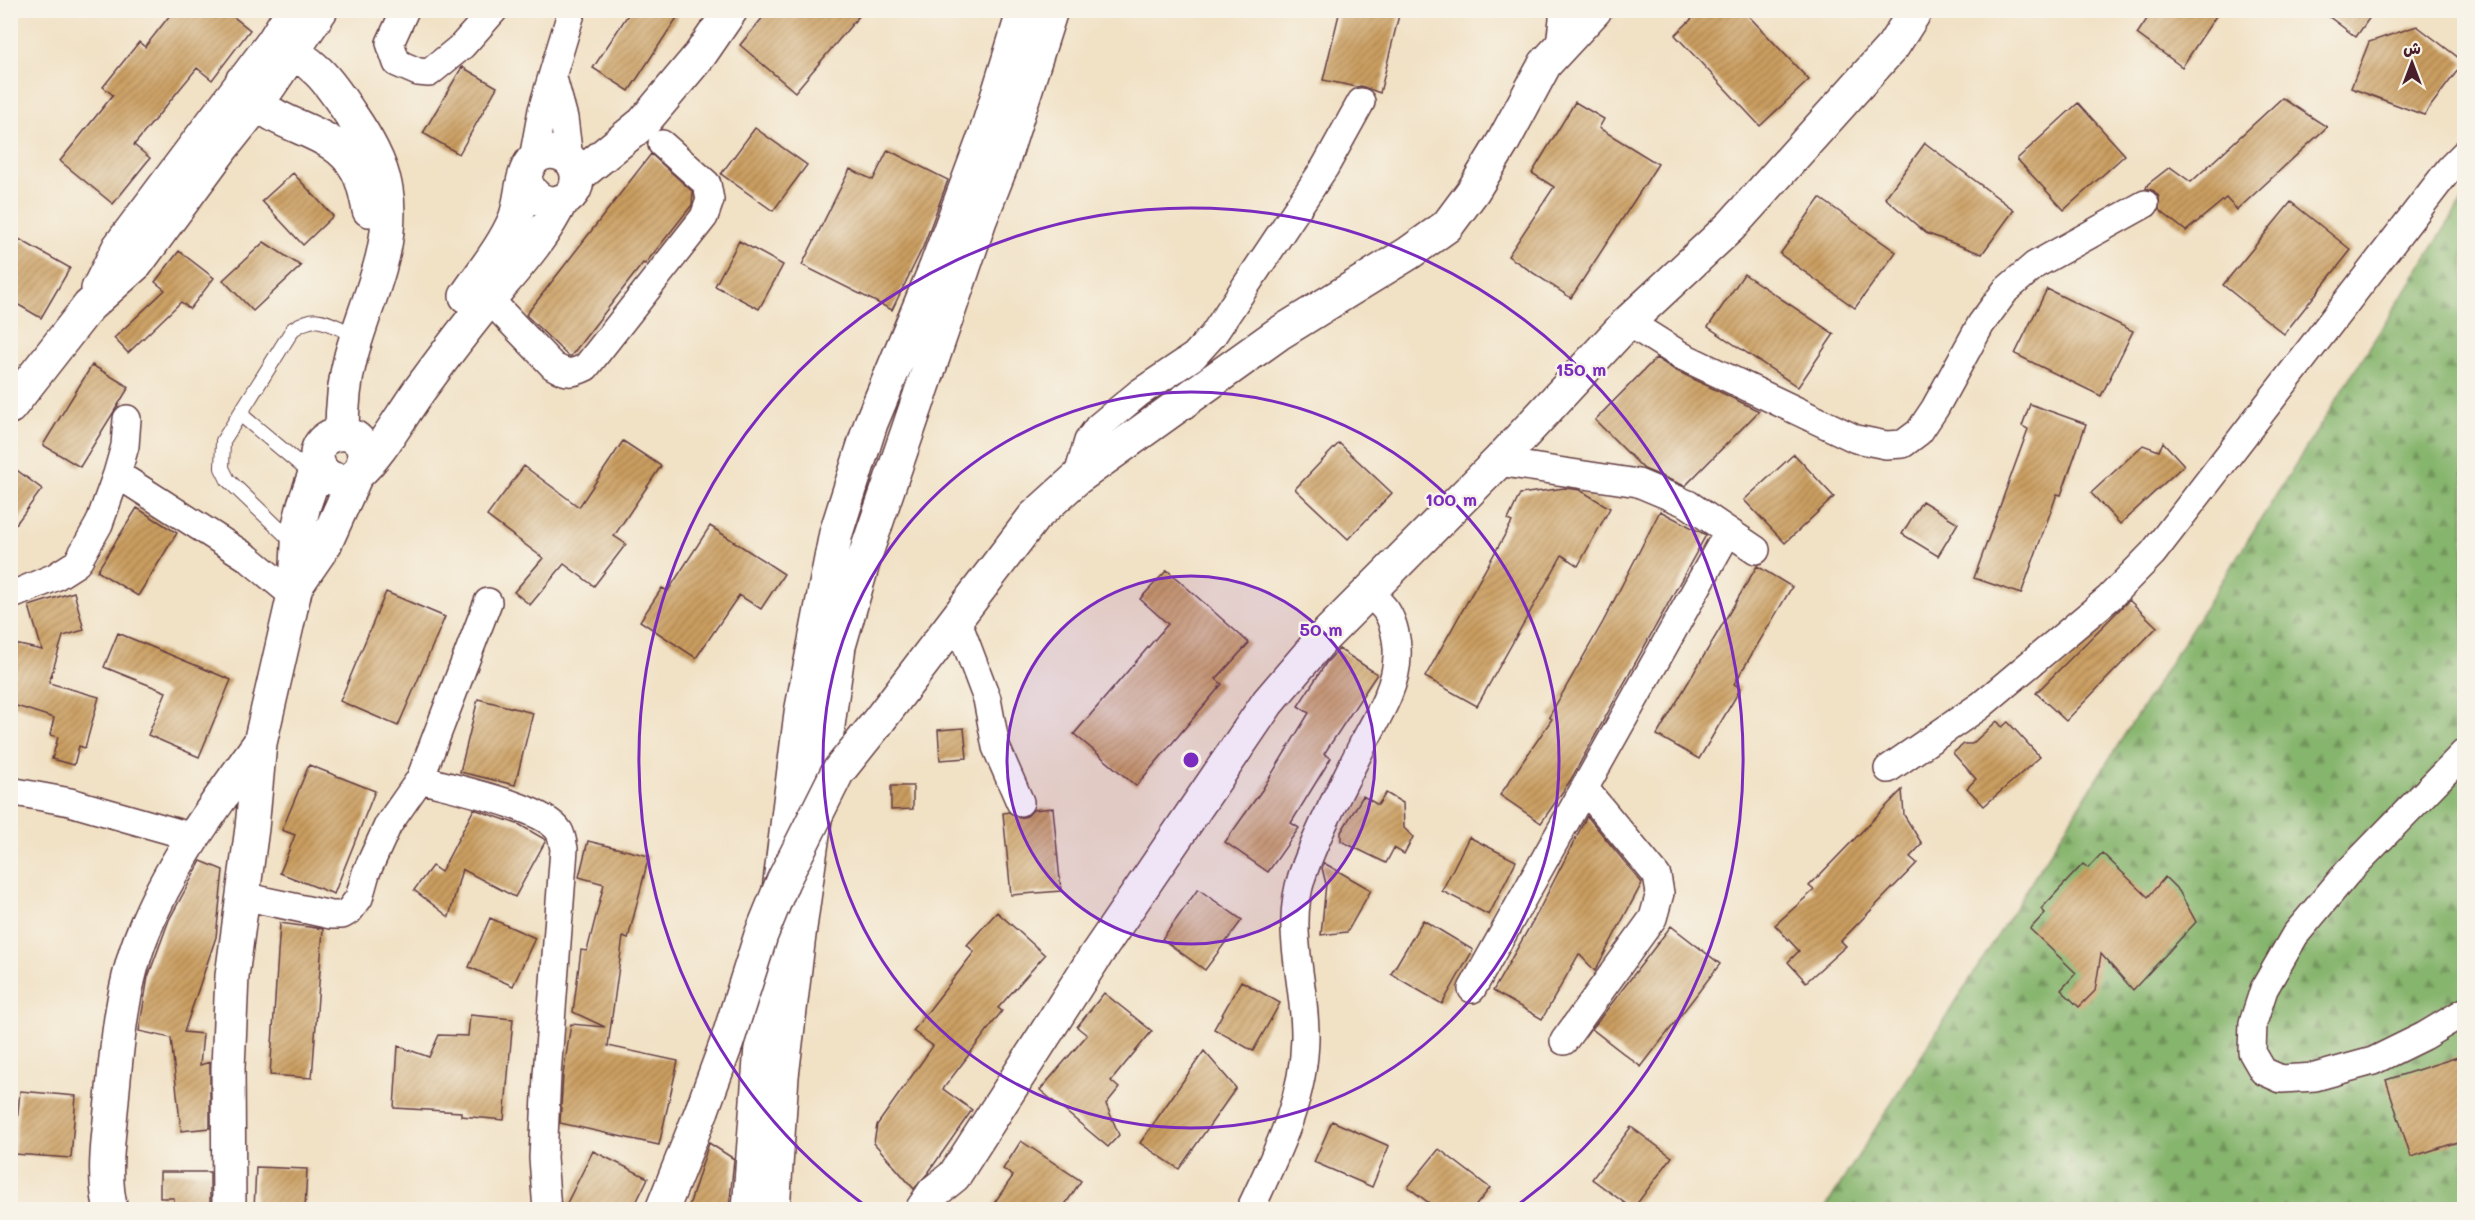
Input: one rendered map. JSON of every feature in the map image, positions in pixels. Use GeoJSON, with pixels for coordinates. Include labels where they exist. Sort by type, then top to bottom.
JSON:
{"type":"FeatureCollection","features":[{"type":"Feature","properties":{"kind":"street"},"geometry":{"type":"LineString","coordinates":[[405,10],[390,43],[398,63],[417,72],[429,73],[462,46],[494,10]]}},
{"type":"Feature","properties":{"kind":"street"},"geometry":{"type":"LineString","coordinates":[[330,450],[384,411],[496,254],[516,218],[542,110],[572,10]]}},
{"type":"Feature","properties":{"kind":"street"},"geometry":{"type":"LineString","coordinates":[[569,179],[560,153],[551,152],[529,169],[528,188],[533,196],[552,203],[569,179],[643,123],[699,56],[731,10]]}},
{"type":"Feature","properties":{"kind":"street"},"geometry":{"type":"LineString","coordinates":[[748,1209],[763,1019],[801,713],[836,533],[871,423],[936,267],[986,133],[1024,10]]}},
{"type":"Feature","properties":{"kind":"street"},"geometry":{"type":"LineString","coordinates":[[773,1209],[782,1076],[816,805],[839,646],[866,553],[980,220],[1002,164],[1051,10]]}},
{"type":"Feature","properties":{"kind":"street"},"geometry":{"type":"LineString","coordinates":[[1560,46],[1564,10]]}},
{"type":"Feature","properties":{"kind":"street"},"geometry":{"type":"LineString","coordinates":[[662,1209],[702,1110],[727,1042],[761,935],[783,881],[837,773],[956,617],[1034,517],[1077,478],[1278,334],[1409,253],[1446,226],[1473,191],[1503,142],[1545,64],[1595,10]]}},
{"type":"Feature","properties":{"kind":"street"},"geometry":{"type":"LineString","coordinates":[[922,1209],[934,1192],[954,1176],[1096,956],[1268,702],[1321,640],[1498,462],[1629,322],[1731,226],[1893,46],[1916,10]]}},
{"type":"Feature","properties":{"kind":"street"},"geometry":{"type":"LineString","coordinates":[[312,11],[327,78],[363,132],[377,159],[386,187],[389,218],[386,247],[345,380],[323,473],[339,481],[348,480],[359,472],[379,448],[424,384],[489,299],[550,225],[569,179],[564,118],[553,78]]}},
{"type":"Feature","properties":{"kind":"street"},"geometry":{"type":"LineString","coordinates":[[89,306],[119,247],[250,92],[312,11]]}},
{"type":"Feature","properties":{"kind":"street"},"geometry":{"type":"LineString","coordinates":[[283,47],[327,78]]}},
{"type":"Feature","properties":{"kind":"street"},"geometry":{"type":"LineString","coordinates":[[229,1209],[228,1068],[232,976],[252,828],[260,743],[295,591],[297,545],[304,505],[330,450],[329,384],[369,233],[369,211],[357,169],[325,139],[272,113],[250,92]]}},
{"type":"Feature","properties":{"kind":"street"},"geometry":{"type":"LineString","coordinates":[[10,407],[89,306],[136,263],[222,148],[250,92]]}},
{"type":"Feature","properties":{"kind":"street"},"geometry":{"type":"LineString","coordinates":[[1077,478],[1088,441],[1098,427],[1139,393],[1194,356],[1213,335],[1325,167],[1361,102]]}},
{"type":"Feature","properties":{"kind":"street"},"geometry":{"type":"LineString","coordinates":[[222,148],[246,137],[302,127]]}},
{"type":"Feature","properties":{"kind":"street"},"geometry":{"type":"LineString","coordinates":[[489,299],[553,366],[563,373],[571,374],[586,367],[674,256],[708,208],[707,184],[662,144]]}},
{"type":"Feature","properties":{"kind":"street"},"geometry":{"type":"LineString","coordinates":[[1888,769],[1980,706],[2109,598],[2153,553],[2450,168],[2464,154]]}},
{"type":"Feature","properties":{"kind":"street"},"geometry":{"type":"LineString","coordinates":[[1629,322],[1682,356],[1856,439],[1886,446],[1903,444],[1919,432],[1935,408],[1981,324],[2006,290],[2035,265],[2145,204]]}},
{"type":"Feature","properties":{"kind":"street"},"geometry":{"type":"LineString","coordinates":[[10,596],[55,577],[77,563],[99,524],[117,474],[125,446],[127,419]]}},
{"type":"Feature","properties":{"kind":"street"},"geometry":{"type":"LineString","coordinates":[[295,591],[325,544],[365,459],[359,441],[330,450]]}},
{"type":"Feature","properties":{"kind":"street"},"geometry":{"type":"LineString","coordinates":[[1498,462],[1638,483],[1688,504],[1756,550]]}},
{"type":"Feature","properties":{"kind":"street"},"geometry":{"type":"LineString","coordinates":[[117,474],[295,591]]}},
{"type":"Feature","properties":{"kind":"street"},"geometry":{"type":"LineString","coordinates":[[1472,989],[1728,532]]}},
{"type":"Feature","properties":{"kind":"street"},"geometry":{"type":"LineString","coordinates":[[1250,1209],[1284,1138],[1298,1098],[1304,1061],[1305,1035],[1295,946],[1296,908],[1302,878],[1327,818],[1390,688],[1398,656],[1394,631],[1387,611],[1368,592]]}},
{"type":"Feature","properties":{"kind":"street"},"geometry":{"type":"LineString","coordinates":[[242,896],[331,915],[342,915],[350,911],[359,898],[366,873],[388,825],[420,780],[488,602]]}},
{"type":"Feature","properties":{"kind":"street"},"geometry":{"type":"LineString","coordinates":[[956,617],[987,699],[996,747],[1020,802]]}},
{"type":"Feature","properties":{"kind":"street"},"geometry":{"type":"LineString","coordinates":[[104,1205],[116,1052],[123,1003],[143,932],[163,886],[202,824],[260,743]]}},
{"type":"Feature","properties":{"kind":"street"},"geometry":{"type":"LineString","coordinates":[[2464,753],[2347,873],[2295,936],[2264,989],[2253,1023],[2252,1052],[2263,1071],[2281,1079],[2315,1077],[2373,1061],[2424,1036],[2464,1012]]}},
{"type":"Feature","properties":{"kind":"street"},"geometry":{"type":"LineString","coordinates":[[420,780],[531,810],[549,820],[560,832],[564,849],[543,1158],[547,1209]]}},
{"type":"Feature","properties":{"kind":"street"},"geometry":{"type":"LineString","coordinates":[[1564,1041],[1653,918],[1660,893],[1657,876],[1585,789]]}},
{"type":"Feature","properties":{"kind":"street"},"geometry":{"type":"LineString","coordinates":[[10,791],[202,824],[221,811],[242,819],[252,828]]}},
{"type":"Feature","properties":{"kind":"street"},"geometry":{"type":"LineString","coordinates":[[942,1209],[950,1197],[954,1176]]}},
{"type":"Feature","properties":{"kind":"lane"},"geometry":{"type":"LineString","coordinates":[[297,545],[228,480],[222,468],[223,441],[293,329],[313,319],[325,321],[344,330]]}},
{"type":"Feature","properties":{"kind":"lane"},"geometry":{"type":"LineString","coordinates":[[240,414],[330,450]]}},
{"type":"Feature","properties":{"kind":"green space"},"geometry":{"type":"Polygon","coordinates":[[[2464,198],[2464,1209],[1824,1210],[2464,198]]]}},
{"type":"Feature","properties":{"kind":"building"},"geometry":{"type":"Polygon","coordinates":[[[174,10],[225,10],[250,30],[212,80],[197,68],[134,145],[150,158],[113,204],[60,161],[113,95],[103,87],[139,42],[145,47],[174,10]]]}},
{"type":"Feature","properties":{"kind":"building"},"geometry":{"type":"Polygon","coordinates":[[[631,10],[682,10],[629,91],[593,68],[631,10]]]}},
{"type":"Feature","properties":{"kind":"building"},"geometry":{"type":"Polygon","coordinates":[[[769,10],[864,10],[795,92],[740,45],[769,10]]]}},
{"type":"Feature","properties":{"kind":"building"},"geometry":{"type":"Polygon","coordinates":[[[1340,10],[1381,10],[1399,15],[1380,93],[1361,86],[1323,80],[1340,10]]]}},
{"type":"Feature","properties":{"kind":"building"},"geometry":{"type":"Polygon","coordinates":[[[1701,10],[1743,10],[1809,80],[1760,126],[1675,35],[1701,10]]]}},
{"type":"Feature","properties":{"kind":"building"},"geometry":{"type":"Polygon","coordinates":[[[2153,10],[2220,10],[2182,67],[2137,34],[2153,10]]]}},
{"type":"Feature","properties":{"kind":"building"},"geometry":{"type":"Polygon","coordinates":[[[2320,10],[2375,10],[2356,37],[2320,10]]]}},
{"type":"Feature","properties":{"kind":"building"},"geometry":{"type":"Polygon","coordinates":[[[2417,26],[2464,62],[2424,115],[2351,88],[2369,42],[2417,26]]]}},
{"type":"Feature","properties":{"kind":"building"},"geometry":{"type":"Polygon","coordinates":[[[462,67],[497,87],[459,154],[423,133],[462,67]]]}},
{"type":"Feature","properties":{"kind":"building"},"geometry":{"type":"Polygon","coordinates":[[[2282,98],[2327,127],[2237,210],[2226,198],[2186,231],[2159,210],[2159,197],[2154,191],[2146,188],[2148,184],[2170,167],[2191,182],[2282,98]]]}},
{"type":"Feature","properties":{"kind":"building"},"geometry":{"type":"Polygon","coordinates":[[[1575,102],[1604,119],[1599,128],[1658,164],[1571,298],[1508,256],[1554,187],[1532,173],[1575,102]]]}},
{"type":"Feature","properties":{"kind":"building"},"geometry":{"type":"Polygon","coordinates":[[[2078,103],[2125,155],[2064,210],[2017,159],[2078,103]]]}},
{"type":"Feature","properties":{"kind":"building"},"geometry":{"type":"Polygon","coordinates":[[[755,128],[807,165],[773,211],[721,174],[755,128]]]}},
{"type":"Feature","properties":{"kind":"building"},"geometry":{"type":"Polygon","coordinates":[[[1925,143],[2014,210],[1982,254],[1926,233],[1885,198],[1925,143]]]}},
{"type":"Feature","properties":{"kind":"building"},"geometry":{"type":"Polygon","coordinates":[[[888,150],[948,180],[923,247],[892,310],[802,265],[850,169],[873,180],[888,150]]]}},
{"type":"Feature","properties":{"kind":"building"},"geometry":{"type":"Polygon","coordinates":[[[651,154],[693,192],[692,205],[645,264],[643,263],[571,356],[568,356],[526,315],[651,154]]]}},
{"type":"Feature","properties":{"kind":"building"},"geometry":{"type":"Polygon","coordinates":[[[293,173],[333,216],[303,245],[262,201],[293,173]]]}},
{"type":"Feature","properties":{"kind":"building"},"geometry":{"type":"Polygon","coordinates":[[[1820,198],[1896,252],[1855,308],[1780,254],[1820,198]]]}},
{"type":"Feature","properties":{"kind":"building"},"geometry":{"type":"Polygon","coordinates":[[[2291,202],[2351,250],[2284,334],[2223,285],[2291,202]]]}},
{"type":"Feature","properties":{"kind":"building"},"geometry":{"type":"Polygon","coordinates":[[[10,234],[70,268],[41,318],[10,300],[10,234]]]}},
{"type":"Feature","properties":{"kind":"building"},"geometry":{"type":"Polygon","coordinates":[[[739,241],[783,265],[759,309],[715,286],[739,241]]]}},
{"type":"Feature","properties":{"kind":"building"},"geometry":{"type":"Polygon","coordinates":[[[264,242],[301,266],[253,311],[223,280],[264,242]]]}},
{"type":"Feature","properties":{"kind":"building"},"geometry":{"type":"Polygon","coordinates":[[[179,251],[214,278],[190,309],[181,302],[128,353],[114,338],[165,290],[155,282],[179,251]]]}},
{"type":"Feature","properties":{"kind":"building"},"geometry":{"type":"Polygon","coordinates":[[[1744,274],[1834,334],[1798,387],[1708,327],[1744,274]]]}},
{"type":"Feature","properties":{"kind":"building"},"geometry":{"type":"Polygon","coordinates":[[[2047,289],[2133,331],[2101,396],[2015,354],[2047,289]]]}},
{"type":"Feature","properties":{"kind":"building"},"geometry":{"type":"Polygon","coordinates":[[[1656,358],[1675,370],[1759,411],[1685,486],[1644,469],[1595,420],[1656,358]]]}},
{"type":"Feature","properties":{"kind":"building"},"geometry":{"type":"Polygon","coordinates":[[[92,365],[129,387],[80,467],[43,445],[92,365]]]}},
{"type":"Feature","properties":{"kind":"building"},"geometry":{"type":"Polygon","coordinates":[[[2030,404],[2086,424],[2061,495],[2057,494],[2021,594],[1974,578],[2028,429],[2022,426],[2030,404]]]}},
{"type":"Feature","properties":{"kind":"building"},"geometry":{"type":"Polygon","coordinates":[[[623,441],[661,466],[614,536],[626,544],[594,586],[564,564],[530,605],[514,592],[543,558],[487,516],[524,466],[579,507],[623,441]]]}},
{"type":"Feature","properties":{"kind":"building"},"geometry":{"type":"Polygon","coordinates":[[[2163,442],[2184,465],[2120,524],[2091,493],[2143,445],[2159,451],[2163,442]]]}},
{"type":"Feature","properties":{"kind":"building"},"geometry":{"type":"Polygon","coordinates":[[[1339,443],[1392,493],[1348,539],[1295,489],[1339,443]]]}},
{"type":"Feature","properties":{"kind":"building"},"geometry":{"type":"Polygon","coordinates":[[[1794,454],[1834,497],[1785,543],[1744,500],[1794,454]]]}},
{"type":"Feature","properties":{"kind":"building"},"geometry":{"type":"Polygon","coordinates":[[[10,465],[42,489],[10,532],[10,465]]]}},
{"type":"Feature","properties":{"kind":"building"},"geometry":{"type":"Polygon","coordinates":[[[1565,488],[1580,490],[1610,508],[1578,566],[1562,555],[1477,706],[1425,677],[1512,522],[1508,520],[1520,494],[1565,488]]]}},
{"type":"Feature","properties":{"kind":"building"},"geometry":{"type":"Polygon","coordinates":[[[1922,501],[1958,523],[1938,556],[1902,534],[1922,501]]]}},
{"type":"Feature","properties":{"kind":"building"},"geometry":{"type":"Polygon","coordinates":[[[137,508],[177,533],[138,596],[97,571],[137,508]]]}},
{"type":"Feature","properties":{"kind":"building"},"geometry":{"type":"Polygon","coordinates":[[[1660,511],[1706,535],[1570,781],[1541,823],[1500,795],[1552,719],[1549,717],[1603,622],[1660,511]]]}},
{"type":"Feature","properties":{"kind":"building"},"geometry":{"type":"Polygon","coordinates":[[[710,526],[784,574],[761,609],[739,595],[696,658],[640,621],[662,588],[668,591],[710,526]]]}},
{"type":"Feature","properties":{"kind":"building"},"geometry":{"type":"Polygon","coordinates":[[[1757,566],[1792,587],[1734,684],[1741,688],[1699,759],[1657,735],[1757,566]]]}},
{"type":"Feature","properties":{"kind":"building"},"geometry":{"type":"Polygon","coordinates":[[[1167,570],[1249,643],[1216,679],[1222,684],[1136,786],[1074,734],[1168,624],[1140,599],[1167,570]]]}},
{"type":"Feature","properties":{"kind":"building"},"geometry":{"type":"Polygon","coordinates":[[[74,592],[84,630],[63,636],[49,683],[99,697],[85,748],[79,746],[74,765],[52,759],[58,737],[50,735],[54,718],[10,704],[10,643],[42,650],[29,606],[74,592]]]}},
{"type":"Feature","properties":{"kind":"building"},"geometry":{"type":"Polygon","coordinates":[[[386,592],[445,617],[398,726],[340,701],[386,592]]]}},
{"type":"Feature","properties":{"kind":"building"},"geometry":{"type":"Polygon","coordinates":[[[2129,600],[2157,627],[2066,721],[2036,693],[2129,600]]]}},
{"type":"Feature","properties":{"kind":"building"},"geometry":{"type":"Polygon","coordinates":[[[118,633],[231,680],[199,757],[148,735],[166,692],[104,667],[118,633]]]}},
{"type":"Feature","properties":{"kind":"building"},"geometry":{"type":"Polygon","coordinates":[[[1339,649],[1377,674],[1324,754],[1331,758],[1291,823],[1299,828],[1268,872],[1225,842],[1262,790],[1309,713],[1298,706],[1326,663],[1339,649]]]}},
{"type":"Feature","properties":{"kind":"building"},"geometry":{"type":"Polygon","coordinates":[[[478,699],[533,713],[515,785],[460,772],[478,699]]]}},
{"type":"Feature","properties":{"kind":"building"},"geometry":{"type":"Polygon","coordinates":[[[1997,721],[2002,727],[2008,722],[2040,757],[1984,806],[1967,788],[1976,779],[1953,753],[1964,744],[1972,744],[1997,721]]]}},
{"type":"Feature","properties":{"kind":"building"},"geometry":{"type":"Polygon","coordinates":[[[964,728],[967,758],[940,760],[938,730],[964,728]]]}},
{"type":"Feature","properties":{"kind":"building"},"geometry":{"type":"Polygon","coordinates":[[[309,765],[375,791],[334,894],[280,873],[295,835],[282,830],[309,765]]]}},
{"type":"Feature","properties":{"kind":"building"},"geometry":{"type":"Polygon","coordinates":[[[891,786],[913,786],[913,809],[891,810],[891,786]]]}},
{"type":"Feature","properties":{"kind":"building"},"geometry":{"type":"Polygon","coordinates":[[[1902,790],[1904,815],[1922,844],[1910,857],[1917,863],[1841,941],[1846,946],[1806,982],[1788,962],[1799,951],[1775,925],[1814,890],[1809,886],[1902,790]]]}},
{"type":"Feature","properties":{"kind":"building"},"geometry":{"type":"Polygon","coordinates":[[[1386,793],[1403,803],[1404,828],[1413,837],[1404,854],[1394,848],[1386,863],[1341,841],[1341,832],[1363,796],[1378,805],[1386,793]]]}},
{"type":"Feature","properties":{"kind":"building"},"geometry":{"type":"Polygon","coordinates":[[[1053,808],[1061,891],[1011,895],[1003,813],[1009,812],[1019,818],[1027,816],[1033,810],[1053,808]]]}},
{"type":"Feature","properties":{"kind":"building"},"geometry":{"type":"Polygon","coordinates":[[[474,809],[520,825],[546,840],[515,897],[462,869],[449,917],[414,890],[432,866],[441,872],[474,809]]]}},
{"type":"Feature","properties":{"kind":"building"},"geometry":{"type":"Polygon","coordinates":[[[1587,816],[1642,883],[1595,971],[1579,954],[1542,1019],[1493,991],[1538,912],[1587,816]]]}},
{"type":"Feature","properties":{"kind":"building"},"geometry":{"type":"Polygon","coordinates":[[[1469,837],[1516,861],[1489,915],[1442,891],[1469,837]]]}},
{"type":"Feature","properties":{"kind":"building"},"geometry":{"type":"Polygon","coordinates":[[[588,841],[649,856],[628,939],[623,937],[608,1046],[678,1061],[659,1145],[560,1123],[563,1075],[571,1024],[605,1027],[573,1012],[581,950],[587,951],[604,884],[579,877],[588,841]]]}},
{"type":"Feature","properties":{"kind":"building"},"geometry":{"type":"Polygon","coordinates":[[[2102,853],[2148,897],[2165,877],[2179,891],[2196,922],[2133,990],[2101,954],[2095,991],[2079,1007],[2061,990],[2076,973],[2030,929],[2045,913],[2041,909],[2083,864],[2088,868],[2102,853]]]}},
{"type":"Feature","properties":{"kind":"building"},"geometry":{"type":"Polygon","coordinates":[[[201,861],[223,870],[216,937],[184,1032],[203,1034],[200,1065],[210,1062],[210,1128],[181,1131],[171,1038],[139,1031],[148,977],[169,920],[201,861]]]}},
{"type":"Feature","properties":{"kind":"building"},"geometry":{"type":"Polygon","coordinates":[[[1324,863],[1371,890],[1347,932],[1321,935],[1326,884],[1322,868],[1324,863]]]}},
{"type":"Feature","properties":{"kind":"building"},"geometry":{"type":"Polygon","coordinates":[[[1198,889],[1242,920],[1205,970],[1162,939],[1198,889]]]}},
{"type":"Feature","properties":{"kind":"building"},"geometry":{"type":"Polygon","coordinates":[[[997,912],[1045,955],[998,1008],[1002,1011],[943,1089],[972,1110],[928,1173],[914,1189],[874,1143],[877,1125],[933,1046],[913,1031],[974,952],[967,945],[997,912]]]}},
{"type":"Feature","properties":{"kind":"building"},"geometry":{"type":"Polygon","coordinates":[[[490,918],[535,938],[513,986],[469,967],[490,918]]]}},
{"type":"Feature","properties":{"kind":"building"},"geometry":{"type":"Polygon","coordinates":[[[1423,920],[1473,950],[1442,1004],[1391,974],[1423,920]]]}},
{"type":"Feature","properties":{"kind":"building"},"geometry":{"type":"Polygon","coordinates":[[[280,923],[323,929],[312,1078],[270,1075],[280,923]]]}},
{"type":"Feature","properties":{"kind":"building"},"geometry":{"type":"Polygon","coordinates":[[[1671,926],[1720,964],[1641,1067],[1592,1029],[1671,926]]]}},
{"type":"Feature","properties":{"kind":"building"},"geometry":{"type":"Polygon","coordinates":[[[1241,981],[1280,1003],[1253,1051],[1214,1029],[1241,981]]]}},
{"type":"Feature","properties":{"kind":"building"},"geometry":{"type":"Polygon","coordinates":[[[1104,993],[1152,1031],[1111,1081],[1119,1088],[1106,1104],[1119,1135],[1108,1147],[1040,1090],[1087,1035],[1077,1027],[1104,993]]]}},
{"type":"Feature","properties":{"kind":"building"},"geometry":{"type":"Polygon","coordinates":[[[470,1015],[513,1019],[504,1120],[461,1116],[461,1112],[394,1108],[398,1046],[429,1057],[439,1035],[468,1036],[470,1015]]]}},
{"type":"Feature","properties":{"kind":"building"},"geometry":{"type":"Polygon","coordinates":[[[1204,1051],[1236,1088],[1179,1169],[1140,1143],[1204,1051]]]}},
{"type":"Feature","properties":{"kind":"building"},"geometry":{"type":"Polygon","coordinates":[[[2464,1055],[2464,1140],[2411,1157],[2386,1080],[2464,1055]]]}},
{"type":"Feature","properties":{"kind":"building"},"geometry":{"type":"Polygon","coordinates":[[[20,1091],[76,1096],[71,1158],[14,1154],[20,1091]]]}},
{"type":"Feature","properties":{"kind":"building"},"geometry":{"type":"Polygon","coordinates":[[[1332,1121],[1389,1146],[1372,1187],[1314,1162],[1332,1121]]]}},
{"type":"Feature","properties":{"kind":"building"},"geometry":{"type":"Polygon","coordinates":[[[1631,1127],[1672,1157],[1633,1209],[1592,1179],[1631,1127]]]}},
{"type":"Feature","properties":{"kind":"building"},"geometry":{"type":"Polygon","coordinates":[[[1021,1141],[1081,1181],[1062,1209],[990,1209],[1013,1176],[1003,1169],[1021,1141]]]}},
{"type":"Feature","properties":{"kind":"building"},"geometry":{"type":"Polygon","coordinates":[[[709,1143],[734,1159],[729,1209],[688,1209],[709,1143]]]}},
{"type":"Feature","properties":{"kind":"building"},"geometry":{"type":"Polygon","coordinates":[[[1439,1149],[1490,1188],[1473,1209],[1437,1209],[1408,1187],[1439,1149]]]}},
{"type":"Feature","properties":{"kind":"building"},"geometry":{"type":"Polygon","coordinates":[[[593,1151],[648,1178],[633,1209],[564,1209],[593,1151]]]}},
{"type":"Feature","properties":{"kind":"building"},"geometry":{"type":"Polygon","coordinates":[[[256,1167],[307,1169],[305,1209],[254,1209],[256,1167]]]}},
{"type":"Feature","properties":{"kind":"building"},"geometry":{"type":"Polygon","coordinates":[[[160,1172],[210,1172],[210,1209],[174,1209],[174,1198],[160,1198],[160,1172]]]}}]}
